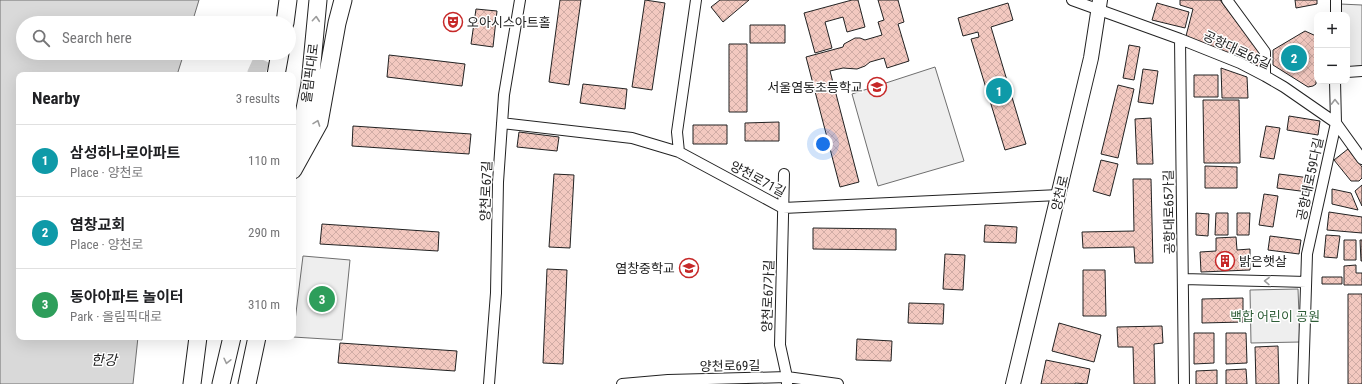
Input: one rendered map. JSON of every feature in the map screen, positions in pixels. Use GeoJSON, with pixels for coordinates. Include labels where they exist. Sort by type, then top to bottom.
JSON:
{"type":"FeatureCollection","features":[{"type":"Feature","properties":{"kind":"highway"},"geometry":{"type":"LineString","coordinates":[[286,16],[288,0]]}},
{"type":"Feature","properties":{"kind":"highway","name":"올림픽대로"},"geometry":{"type":"LineString","coordinates":[[296,154],[310,84],[318,0]]}},
{"type":"Feature","properties":{"kind":"highway"},"geometry":{"type":"LineString","coordinates":[[296,164],[319,123],[337,23],[343,0]]}},
{"type":"Feature","properties":{"kind":"highway"},"geometry":{"type":"LineString","coordinates":[[277,72],[279,60]]}},
{"type":"Feature","properties":{"kind":"highway"},"geometry":{"type":"LineString","coordinates":[[192,384],[198,340]]}},
{"type":"Feature","properties":{"kind":"highway"},"geometry":{"type":"LineString","coordinates":[[221,384],[231,340]]}},
{"type":"Feature","properties":{"kind":"highway"},"geometry":{"type":"LineString","coordinates":[[247,384],[256,340]]}},
{"type":"Feature","properties":{"kind":"main road","name":"양천로"},"geometry":{"type":"LineString","coordinates":[[1013,384],[1091,58],[1100,5]]}},
{"type":"Feature","properties":{"kind":"street","name":"양천로67길"},"geometry":{"type":"LineString","coordinates":[[489,384],[496,293],[498,182],[504,95],[520,0]]}},
{"type":"Feature","properties":{"kind":"street"},"geometry":{"type":"LineString","coordinates":[[679,152],[677,132],[696,0]]}},
{"type":"Feature","properties":{"kind":"street","name":"공항대로65길"},"geometry":{"type":"LineString","coordinates":[[1072,0],[1100,5],[1240,63],[1265,76],[1284,87],[1336,123],[1362,159]]}},
{"type":"Feature","properties":{"kind":"street"},"geometry":{"type":"LineString","coordinates":[[1227,0],[1265,52],[1265,76]]}},
{"type":"Feature","properties":{"kind":"street"},"geometry":{"type":"LineString","coordinates":[[1336,0],[1336,12]]}},
{"type":"Feature","properties":{"kind":"street","name":"공항대로65가길"},"geometry":{"type":"LineString","coordinates":[[1180,39],[1184,384]]}},
{"type":"Feature","properties":{"kind":"street"},"geometry":{"type":"LineString","coordinates":[[1350,72],[1362,71]]}},
{"type":"Feature","properties":{"kind":"street","name":"공항대로59다길"},"geometry":{"type":"LineString","coordinates":[[1303,384],[1307,254],[1336,123],[1335,84]]}},
{"type":"Feature","properties":{"kind":"street","name":"양천로71길"},"geometry":{"type":"LineString","coordinates":[[502,123],[632,138],[679,152],[783,208],[1059,195]]}},
{"type":"Feature","properties":{"kind":"street","name":"양천로67가길"},"geometry":{"type":"LineString","coordinates":[[784,174],[780,345],[787,381]]}},
{"type":"Feature","properties":{"kind":"street"},"geometry":{"type":"LineString","coordinates":[[1183,279],[1306,282]]}},
{"type":"Feature","properties":{"kind":"street","name":"양천로69길"},"geometry":{"type":"LineString","coordinates":[[622,384],[668,380],[787,381],[838,384]]}},
{"type":"Feature","properties":{"kind":"green space"},"geometry":{"type":"Polygon","coordinates":[[[1340,4],[1362,5],[1362,66],[1350,67],[1350,12],[1340,12],[1340,4]]]}},
{"type":"Feature","properties":{"kind":"green space"},"geometry":{"type":"Polygon","coordinates":[[[935,67],[964,161],[878,186],[852,94],[935,67]]]}},
{"type":"Feature","properties":{"kind":"green space"},"geometry":{"type":"Polygon","coordinates":[[[303,256],[350,260],[342,340],[296,337],[296,313],[303,256]]]}},
{"type":"Feature","properties":{"kind":"green space","name":"백합 어린이 공원"},"geometry":{"type":"Polygon","coordinates":[[[1298,289],[1300,342],[1251,343],[1250,290],[1298,289]]]}},
{"type":"Feature","properties":{"kind":"water","name":"한강"},"geometry":{"type":"Polygon","coordinates":[[[0,0],[199,0],[194,16],[16,16],[16,60],[182,60],[178,72],[16,72],[16,340],[138,340],[133,384],[0,384],[0,0]]]}},
{"type":"Feature","properties":{"kind":"building"},"geometry":{"type":"Polygon","coordinates":[[[560,0],[581,0],[569,85],[549,82],[560,0]]]}},
{"type":"Feature","properties":{"kind":"building"},"geometry":{"type":"Polygon","coordinates":[[[645,0],[665,3],[652,90],[632,87],[645,0]]]}},
{"type":"Feature","properties":{"kind":"building"},"geometry":{"type":"Polygon","coordinates":[[[720,0],[749,0],[723,22],[711,7],[720,0]]]}},
{"type":"Feature","properties":{"kind":"building"},"geometry":{"type":"Polygon","coordinates":[[[852,0],[858,0],[865,27],[847,32],[843,17],[825,22],[832,48],[815,53],[804,13],[852,0]]]}},
{"type":"Feature","properties":{"kind":"building"},"geometry":{"type":"Polygon","coordinates":[[[878,0],[898,0],[904,22],[898,24],[909,61],[887,68],[884,58],[870,62],[857,69],[843,68],[830,71],[859,182],[840,187],[806,57],[843,47],[844,44],[855,38],[865,40],[882,35],[878,22],[884,20],[878,0]]]}},
{"type":"Feature","properties":{"kind":"building"},"geometry":{"type":"Polygon","coordinates":[[[1180,0],[1220,0],[1261,54],[1261,69],[1186,36],[1193,9],[1180,5],[1180,0]]]}},
{"type":"Feature","properties":{"kind":"building"},"geometry":{"type":"Polygon","coordinates":[[[1295,0],[1317,0],[1317,4],[1296,8],[1295,0]]]}},
{"type":"Feature","properties":{"kind":"building"},"geometry":{"type":"Polygon","coordinates":[[[1008,3],[1013,20],[991,27],[1026,144],[1005,150],[971,39],[979,37],[978,32],[963,36],[958,18],[1008,3]]]}},
{"type":"Feature","properties":{"kind":"building"},"geometry":{"type":"Polygon","coordinates":[[[1157,3],[1189,12],[1185,28],[1152,20],[1157,3]]]}},
{"type":"Feature","properties":{"kind":"building"},"geometry":{"type":"Polygon","coordinates":[[[476,9],[497,11],[493,47],[471,44],[476,9]]]}},
{"type":"Feature","properties":{"kind":"building"},"geometry":{"type":"Polygon","coordinates":[[[750,25],[785,25],[785,43],[750,43],[750,25]]]}},
{"type":"Feature","properties":{"kind":"building"},"geometry":{"type":"Polygon","coordinates":[[[1305,31],[1314,35],[1314,84],[1316,84],[1308,87],[1273,65],[1273,50],[1305,31]]]}},
{"type":"Feature","properties":{"kind":"building"},"geometry":{"type":"Polygon","coordinates":[[[729,44],[747,44],[747,112],[729,112],[729,44]]]}},
{"type":"Feature","properties":{"kind":"building"},"geometry":{"type":"Polygon","coordinates":[[[1129,45],[1140,47],[1134,80],[1123,78],[1129,45]]]}},
{"type":"Feature","properties":{"kind":"building"},"geometry":{"type":"Polygon","coordinates":[[[389,55],[465,64],[462,86],[387,77],[389,55]]]}},
{"type":"Feature","properties":{"kind":"building"},"geometry":{"type":"Polygon","coordinates":[[[1221,68],[1247,77],[1248,98],[1222,98],[1221,68]]]}},
{"type":"Feature","properties":{"kind":"building"},"geometry":{"type":"Polygon","coordinates":[[[1143,69],[1158,71],[1153,104],[1138,102],[1143,69]]]}},
{"type":"Feature","properties":{"kind":"building"},"geometry":{"type":"Polygon","coordinates":[[[1194,75],[1218,75],[1218,97],[1194,97],[1194,75]]]}},
{"type":"Feature","properties":{"kind":"building"},"geometry":{"type":"Polygon","coordinates":[[[583,84],[627,89],[625,109],[580,103],[583,84]]]}},
{"type":"Feature","properties":{"kind":"building"},"geometry":{"type":"Polygon","coordinates":[[[1118,85],[1134,89],[1118,158],[1101,154],[1118,85]]]}},
{"type":"Feature","properties":{"kind":"building"},"geometry":{"type":"Polygon","coordinates":[[[1203,100],[1239,100],[1240,163],[1204,163],[1203,100]]]}},
{"type":"Feature","properties":{"kind":"building"},"geometry":{"type":"Polygon","coordinates":[[[1289,116],[1320,121],[1318,135],[1287,130],[1289,116]]]}},
{"type":"Feature","properties":{"kind":"building"},"geometry":{"type":"Polygon","coordinates":[[[1151,118],[1153,164],[1137,164],[1135,119],[1151,118]]]}},
{"type":"Feature","properties":{"kind":"building"},"geometry":{"type":"Polygon","coordinates":[[[779,122],[779,141],[745,141],[745,123],[779,122]]]}},
{"type":"Feature","properties":{"kind":"building"},"geometry":{"type":"Polygon","coordinates":[[[693,125],[727,125],[727,144],[693,144],[693,125]]]}},
{"type":"Feature","properties":{"kind":"building"},"geometry":{"type":"Polygon","coordinates":[[[353,126],[471,134],[469,154],[352,146],[353,126]]]}},
{"type":"Feature","properties":{"kind":"building"},"geometry":{"type":"Polygon","coordinates":[[[1266,126],[1280,128],[1274,159],[1260,157],[1266,126]]]}},
{"type":"Feature","properties":{"kind":"building"},"geometry":{"type":"Polygon","coordinates":[[[519,132],[559,137],[557,151],[517,147],[519,132]]]}},
{"type":"Feature","properties":{"kind":"building"},"geometry":{"type":"Polygon","coordinates":[[[1348,149],[1362,167],[1362,178],[1359,181],[1351,181],[1334,160],[1348,149]]]}},
{"type":"Feature","properties":{"kind":"building"},"geometry":{"type":"Polygon","coordinates":[[[1101,160],[1118,164],[1110,196],[1093,191],[1101,160]]]}},
{"type":"Feature","properties":{"kind":"building"},"geometry":{"type":"Polygon","coordinates":[[[1205,166],[1237,167],[1237,188],[1205,188],[1205,166]]]}},
{"type":"Feature","properties":{"kind":"building"},"geometry":{"type":"Polygon","coordinates":[[[554,174],[574,175],[570,248],[549,247],[554,174]]]}},
{"type":"Feature","properties":{"kind":"building"},"geometry":{"type":"Polygon","coordinates":[[[1279,174],[1310,178],[1308,192],[1277,188],[1279,174]]]}},
{"type":"Feature","properties":{"kind":"building"},"geometry":{"type":"Polygon","coordinates":[[[1133,179],[1151,179],[1153,263],[1135,263],[1134,247],[1083,248],[1082,232],[1134,231],[1133,179]]]}},
{"type":"Feature","properties":{"kind":"building"},"geometry":{"type":"Polygon","coordinates":[[[1362,185],[1362,206],[1355,191],[1362,185]]]}},
{"type":"Feature","properties":{"kind":"building"},"geometry":{"type":"Polygon","coordinates":[[[1332,189],[1351,193],[1358,210],[1332,204],[1332,189]]]}},
{"type":"Feature","properties":{"kind":"building"},"geometry":{"type":"Polygon","coordinates":[[[1264,194],[1278,196],[1273,227],[1259,225],[1264,194]]]}},
{"type":"Feature","properties":{"kind":"building"},"geometry":{"type":"Polygon","coordinates":[[[1329,212],[1362,217],[1362,233],[1327,230],[1329,212]]]}},
{"type":"Feature","properties":{"kind":"building"},"geometry":{"type":"Polygon","coordinates":[[[1196,213],[1209,214],[1208,236],[1196,235],[1196,213]]]}},
{"type":"Feature","properties":{"kind":"building"},"geometry":{"type":"Polygon","coordinates":[[[1216,213],[1228,213],[1228,235],[1215,235],[1216,213]]]}},
{"type":"Feature","properties":{"kind":"building"},"geometry":{"type":"Polygon","coordinates":[[[1237,213],[1250,213],[1249,235],[1237,235],[1237,213]]]}},
{"type":"Feature","properties":{"kind":"building"},"geometry":{"type":"Polygon","coordinates":[[[322,224],[439,232],[438,251],[320,244],[322,224]]]}},
{"type":"Feature","properties":{"kind":"building"},"geometry":{"type":"Polygon","coordinates":[[[985,225],[1017,227],[1016,243],[984,242],[985,225]]]}},
{"type":"Feature","properties":{"kind":"building"},"geometry":{"type":"Polygon","coordinates":[[[813,228],[896,229],[896,250],[813,249],[813,228]]]}},
{"type":"Feature","properties":{"kind":"building"},"geometry":{"type":"Polygon","coordinates":[[[1326,235],[1340,236],[1337,258],[1324,257],[1326,235]]]}},
{"type":"Feature","properties":{"kind":"building"},"geometry":{"type":"Polygon","coordinates":[[[1270,236],[1301,240],[1299,254],[1268,250],[1270,236]]]}},
{"type":"Feature","properties":{"kind":"building","name":"밝은햇살"},"geometry":{"type":"Polygon","coordinates":[[[1236,237],[1237,250],[1250,249],[1250,270],[1201,272],[1200,252],[1216,251],[1216,238],[1236,237]]]}},
{"type":"Feature","properties":{"kind":"building"},"geometry":{"type":"Polygon","coordinates":[[[1344,240],[1356,240],[1356,260],[1344,260],[1344,240]]]}},
{"type":"Feature","properties":{"kind":"building"},"geometry":{"type":"Polygon","coordinates":[[[1360,240],[1362,240],[1362,261],[1361,261],[1360,240]]]}},
{"type":"Feature","properties":{"kind":"building"},"geometry":{"type":"Polygon","coordinates":[[[945,254],[965,255],[963,290],[943,289],[945,254]]]}},
{"type":"Feature","properties":{"kind":"building"},"geometry":{"type":"Polygon","coordinates":[[[1356,265],[1356,273],[1362,273],[1362,285],[1344,285],[1344,266],[1356,265]]]}},
{"type":"Feature","properties":{"kind":"building"},"geometry":{"type":"Polygon","coordinates":[[[547,269],[567,270],[563,364],[543,363],[547,269]]]}},
{"type":"Feature","properties":{"kind":"building"},"geometry":{"type":"Polygon","coordinates":[[[1083,270],[1105,270],[1106,316],[1083,316],[1083,270]]]}},
{"type":"Feature","properties":{"kind":"building"},"geometry":{"type":"Polygon","coordinates":[[[1322,277],[1342,277],[1342,284],[1322,284],[1322,277]]]}},
{"type":"Feature","properties":{"kind":"building"},"geometry":{"type":"Polygon","coordinates":[[[1348,294],[1362,294],[1362,384],[1348,384],[1348,294]]]}},
{"type":"Feature","properties":{"kind":"building"},"geometry":{"type":"Polygon","coordinates":[[[1243,298],[1243,322],[1202,323],[1202,299],[1243,298]]]}},
{"type":"Feature","properties":{"kind":"building"},"geometry":{"type":"Polygon","coordinates":[[[909,303],[944,304],[943,324],[908,323],[909,303]]]}},
{"type":"Feature","properties":{"kind":"building"},"geometry":{"type":"Polygon","coordinates":[[[1059,323],[1101,335],[1094,362],[1052,351],[1059,323]]]}},
{"type":"Feature","properties":{"kind":"building"},"geometry":{"type":"Polygon","coordinates":[[[1162,326],[1163,343],[1154,344],[1155,384],[1134,384],[1133,347],[1118,347],[1117,327],[1162,326]]]}},
{"type":"Feature","properties":{"kind":"building"},"geometry":{"type":"Polygon","coordinates":[[[1194,333],[1214,333],[1214,363],[1194,364],[1194,333]]]}},
{"type":"Feature","properties":{"kind":"building"},"geometry":{"type":"Polygon","coordinates":[[[1226,333],[1246,333],[1247,363],[1226,364],[1226,333]]]}},
{"type":"Feature","properties":{"kind":"building"},"geometry":{"type":"Polygon","coordinates":[[[857,339],[892,341],[891,361],[856,360],[857,339]]]}},
{"type":"Feature","properties":{"kind":"building"},"geometry":{"type":"Polygon","coordinates":[[[340,343],[457,351],[455,371],[338,363],[340,343]]]}},
{"type":"Feature","properties":{"kind":"building"},"geometry":{"type":"Polygon","coordinates":[[[1278,346],[1279,384],[1256,384],[1255,347],[1278,346]]]}},
{"type":"Feature","properties":{"kind":"building"},"geometry":{"type":"Polygon","coordinates":[[[1046,360],[1090,369],[1087,384],[1041,384],[1046,360]]]}},
{"type":"Feature","properties":{"kind":"building"},"geometry":{"type":"Polygon","coordinates":[[[1246,369],[1247,384],[1226,384],[1226,370],[1246,369]]]}},
{"type":"Feature","properties":{"kind":"building"},"geometry":{"type":"Polygon","coordinates":[[[1217,370],[1217,384],[1196,384],[1196,371],[1217,370]]]}},
{"type":"Feature","properties":{"kind":"tunnel"},"geometry":{"type":"LineString","coordinates":[[256,72],[262,60]]}},
{"type":"Feature","properties":{"kind":"place","name":"오아시스아트홀"},"geometry":{"type":"Point","coordinates":[453,22]}},
{"type":"Feature","properties":{"kind":"place","name":"염창교회"},"geometry":{"type":"Point","coordinates":[1294,58]}},
{"type":"Feature","properties":{"kind":"place","name":"서울염동초등학교"},"geometry":{"type":"Point","coordinates":[877,87]}},
{"type":"Feature","properties":{"kind":"place","name":"삼성하나로아파트"},"geometry":{"type":"Point","coordinates":[999,91]}},
{"type":"Feature","properties":{"kind":"place","name":"밝은햇살"},"geometry":{"type":"Point","coordinates":[1225,261]}},
{"type":"Feature","properties":{"kind":"place","name":"염창중학교"},"geometry":{"type":"Point","coordinates":[689,268]}},
{"type":"Feature","properties":{"kind":"place","name":"동아아파트 놀이터"},"geometry":{"type":"Point","coordinates":[322,299]}}]}
